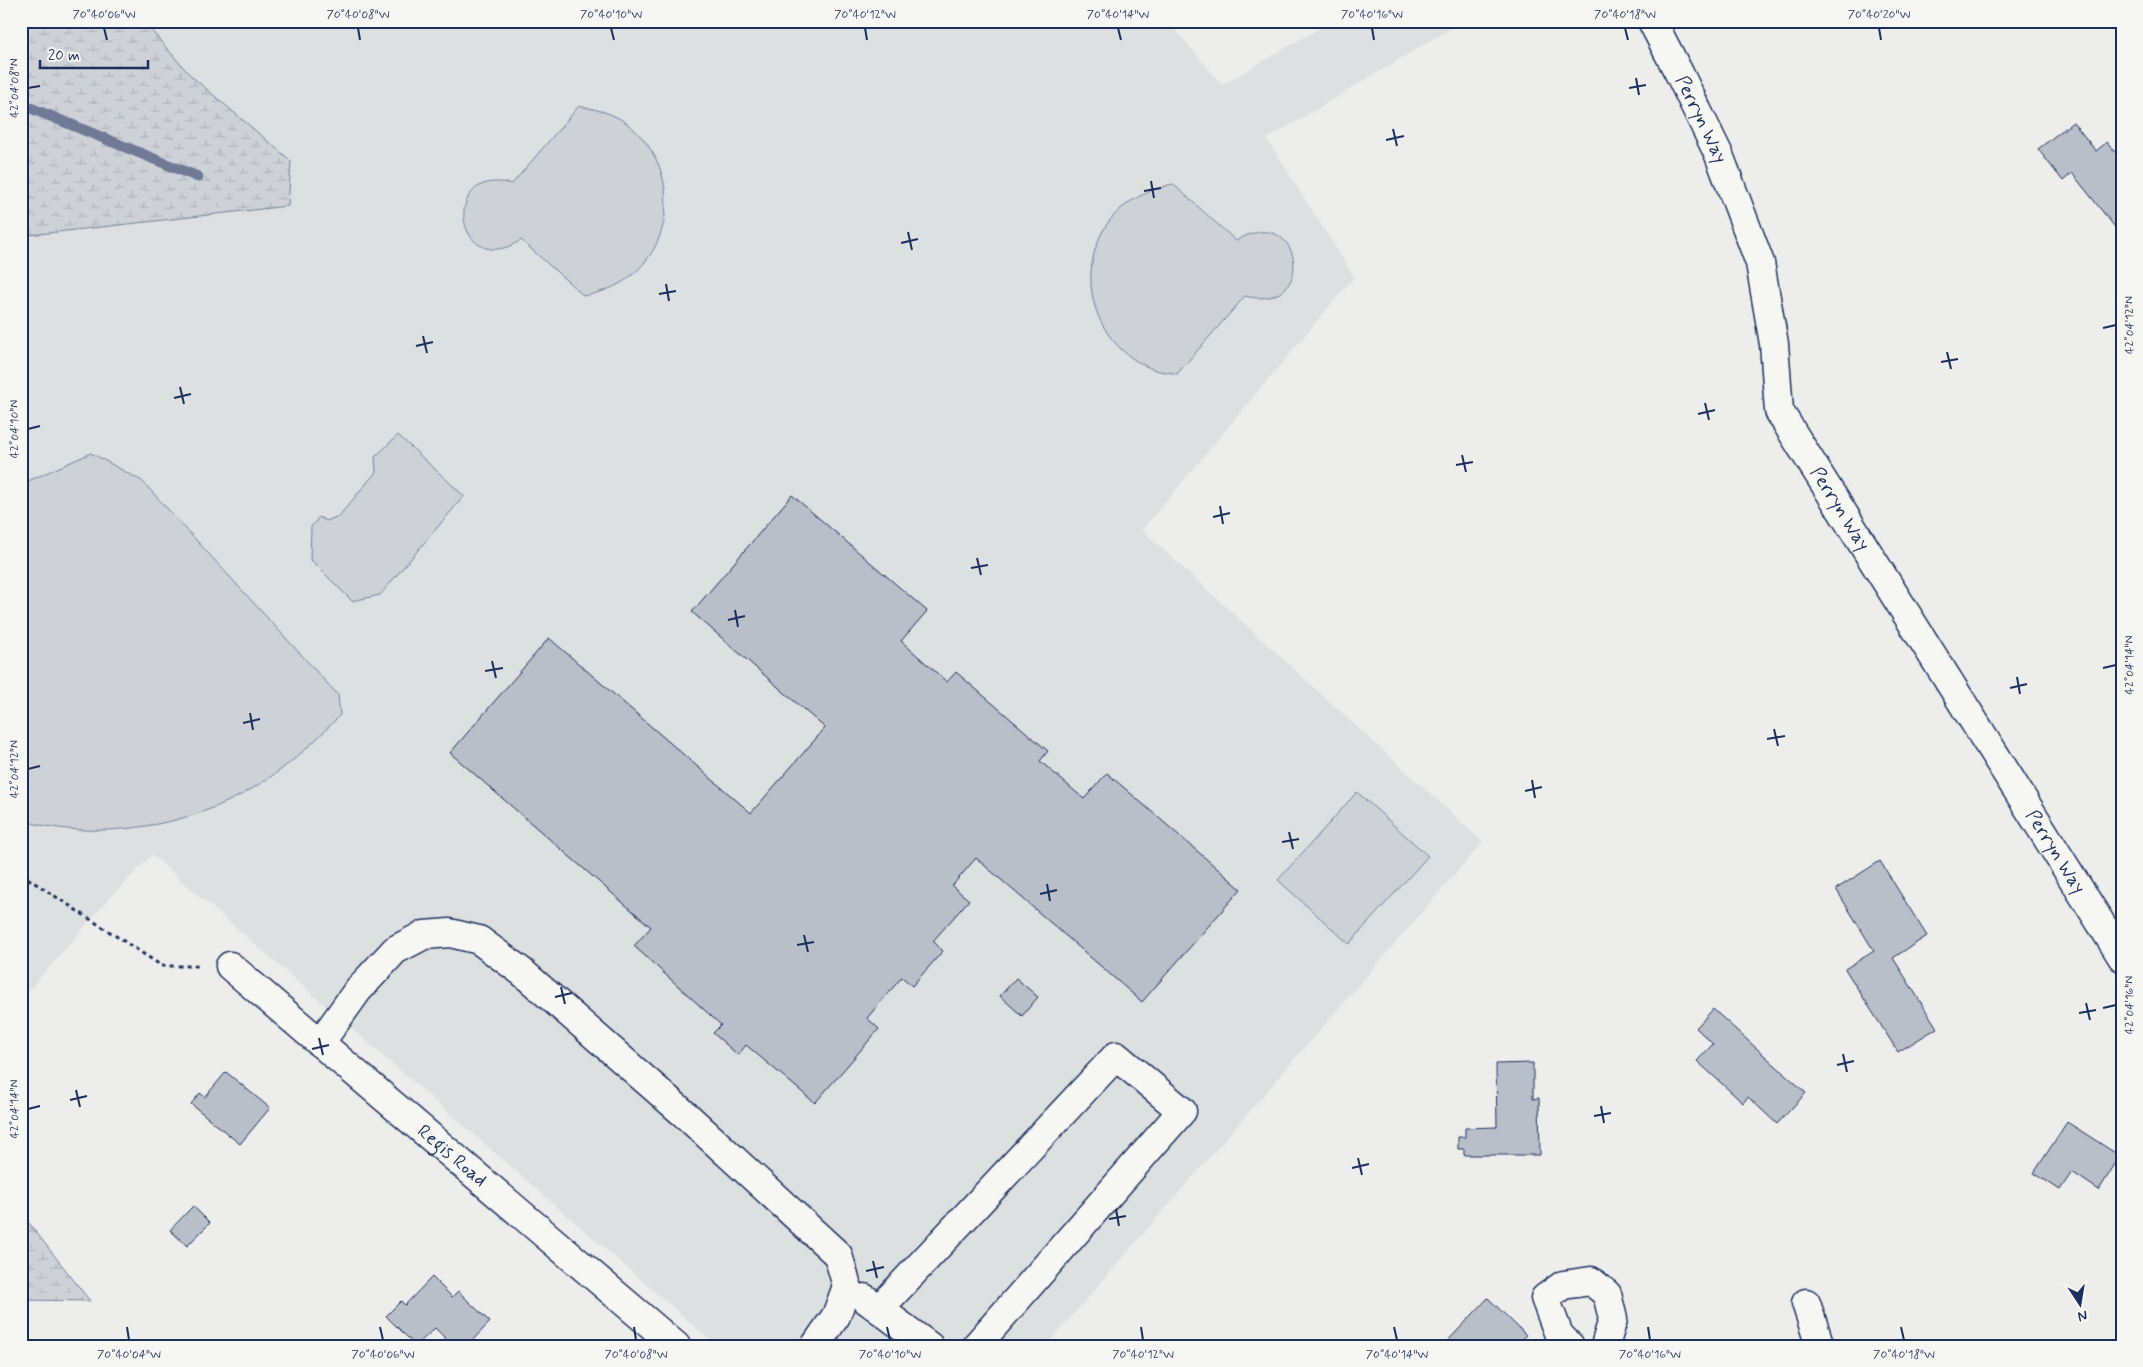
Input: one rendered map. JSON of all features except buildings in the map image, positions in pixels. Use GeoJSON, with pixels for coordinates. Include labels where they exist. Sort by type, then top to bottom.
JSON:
{"type":"FeatureCollection","features":[{"type":"Feature","properties":{"kind":"street","name":"Perryn Way"},"geometry":{"type":"LineString","coordinates":[[1652,21],[1719,155],[1760,263],[1774,344],[1779,411],[2122,957]]}},
{"type":"Feature","properties":{"kind":"street"},"geometry":{"type":"LineString","coordinates":[[320,1043],[358,990],[395,950],[424,935],[450,933],[479,940],[522,972],[689,1118],[838,1255],[847,1286],[836,1316],[815,1346]]}},
{"type":"Feature","properties":{"kind":"street","name":"Regis Road"},"geometry":{"type":"LineString","coordinates":[[230,966],[676,1346]]}},
{"type":"Feature","properties":{"kind":"street"},"geometry":{"type":"LineString","coordinates":[[879,1309],[1116,1056],[1182,1112],[976,1346]]}},
{"type":"Feature","properties":{"kind":"street"},"geometry":{"type":"LineString","coordinates":[[1570,1346],[1559,1335],[1545,1298],[1563,1285],[1591,1281],[1607,1294],[1613,1319],[1605,1346]]}},
{"type":"Feature","properties":{"kind":"street"},"geometry":{"type":"LineString","coordinates":[[847,1286],[929,1346]]}},
{"type":"Feature","properties":{"kind":"street"},"geometry":{"type":"LineString","coordinates":[[1806,1303],[1820,1346]]}},
{"type":"Feature","properties":{"kind":"path"},"geometry":{"type":"LineString","coordinates":[[21,874],[162,966],[230,966]]}},
{"type":"Feature","properties":{"kind":"shaded area"},"geometry":{"type":"Polygon","coordinates":[[[21,21],[1168,21],[1222,85],[1332,21],[1463,21],[1267,139],[1354,277],[1142,530],[1483,842],[1046,1346],[717,1346],[152,855],[110,898],[21,999],[21,21]]]}},
{"type":"Feature","properties":{"kind":"green space"},"geometry":{"type":"Polygon","coordinates":[[[21,21],[143,21],[190,75],[291,161],[288,206],[21,236],[21,21]]]}},
{"type":"Feature","properties":{"kind":"green space"},"geometry":{"type":"Polygon","coordinates":[[[579,106],[617,117],[641,136],[654,156],[663,178],[666,200],[663,223],[656,245],[643,265],[619,284],[584,296],[521,240],[499,249],[482,246],[470,236],[464,221],[465,204],[473,191],[488,183],[512,184],[579,106]]]}},
{"type":"Feature","properties":{"kind":"green space"},"geometry":{"type":"Polygon","coordinates":[[[1173,184],[1236,241],[1258,232],[1276,234],[1288,245],[1293,260],[1293,275],[1285,289],[1269,297],[1245,296],[1177,374],[1155,370],[1135,360],[1118,346],[1105,330],[1096,311],[1092,291],[1091,270],[1095,249],[1104,229],[1117,212],[1143,194],[1173,184]]]}},
{"type":"Feature","properties":{"kind":"green space"},"geometry":{"type":"Polygon","coordinates":[[[398,435],[464,496],[380,595],[352,601],[310,559],[311,527],[319,517],[326,521],[339,516],[376,472],[375,457],[398,435]]]}},
{"type":"Feature","properties":{"kind":"green space"},"geometry":{"type":"Polygon","coordinates":[[[91,453],[142,481],[338,695],[340,715],[320,736],[288,764],[265,781],[228,801],[200,813],[171,821],[109,830],[49,827],[21,820],[21,488],[26,482],[91,453]]]}},
{"type":"Feature","properties":{"kind":"green space"},"geometry":{"type":"Polygon","coordinates":[[[1357,792],[1428,856],[1349,944],[1278,880],[1357,792]]]}},
{"type":"Feature","properties":{"kind":"green space"},"geometry":{"type":"Polygon","coordinates":[[[21,1213],[90,1301],[21,1300],[21,1213]]]}},
{"type":"Feature","properties":{"kind":"waterway"},"geometry":{"type":"LineString","coordinates":[[21,104],[198,177]]}}]}
